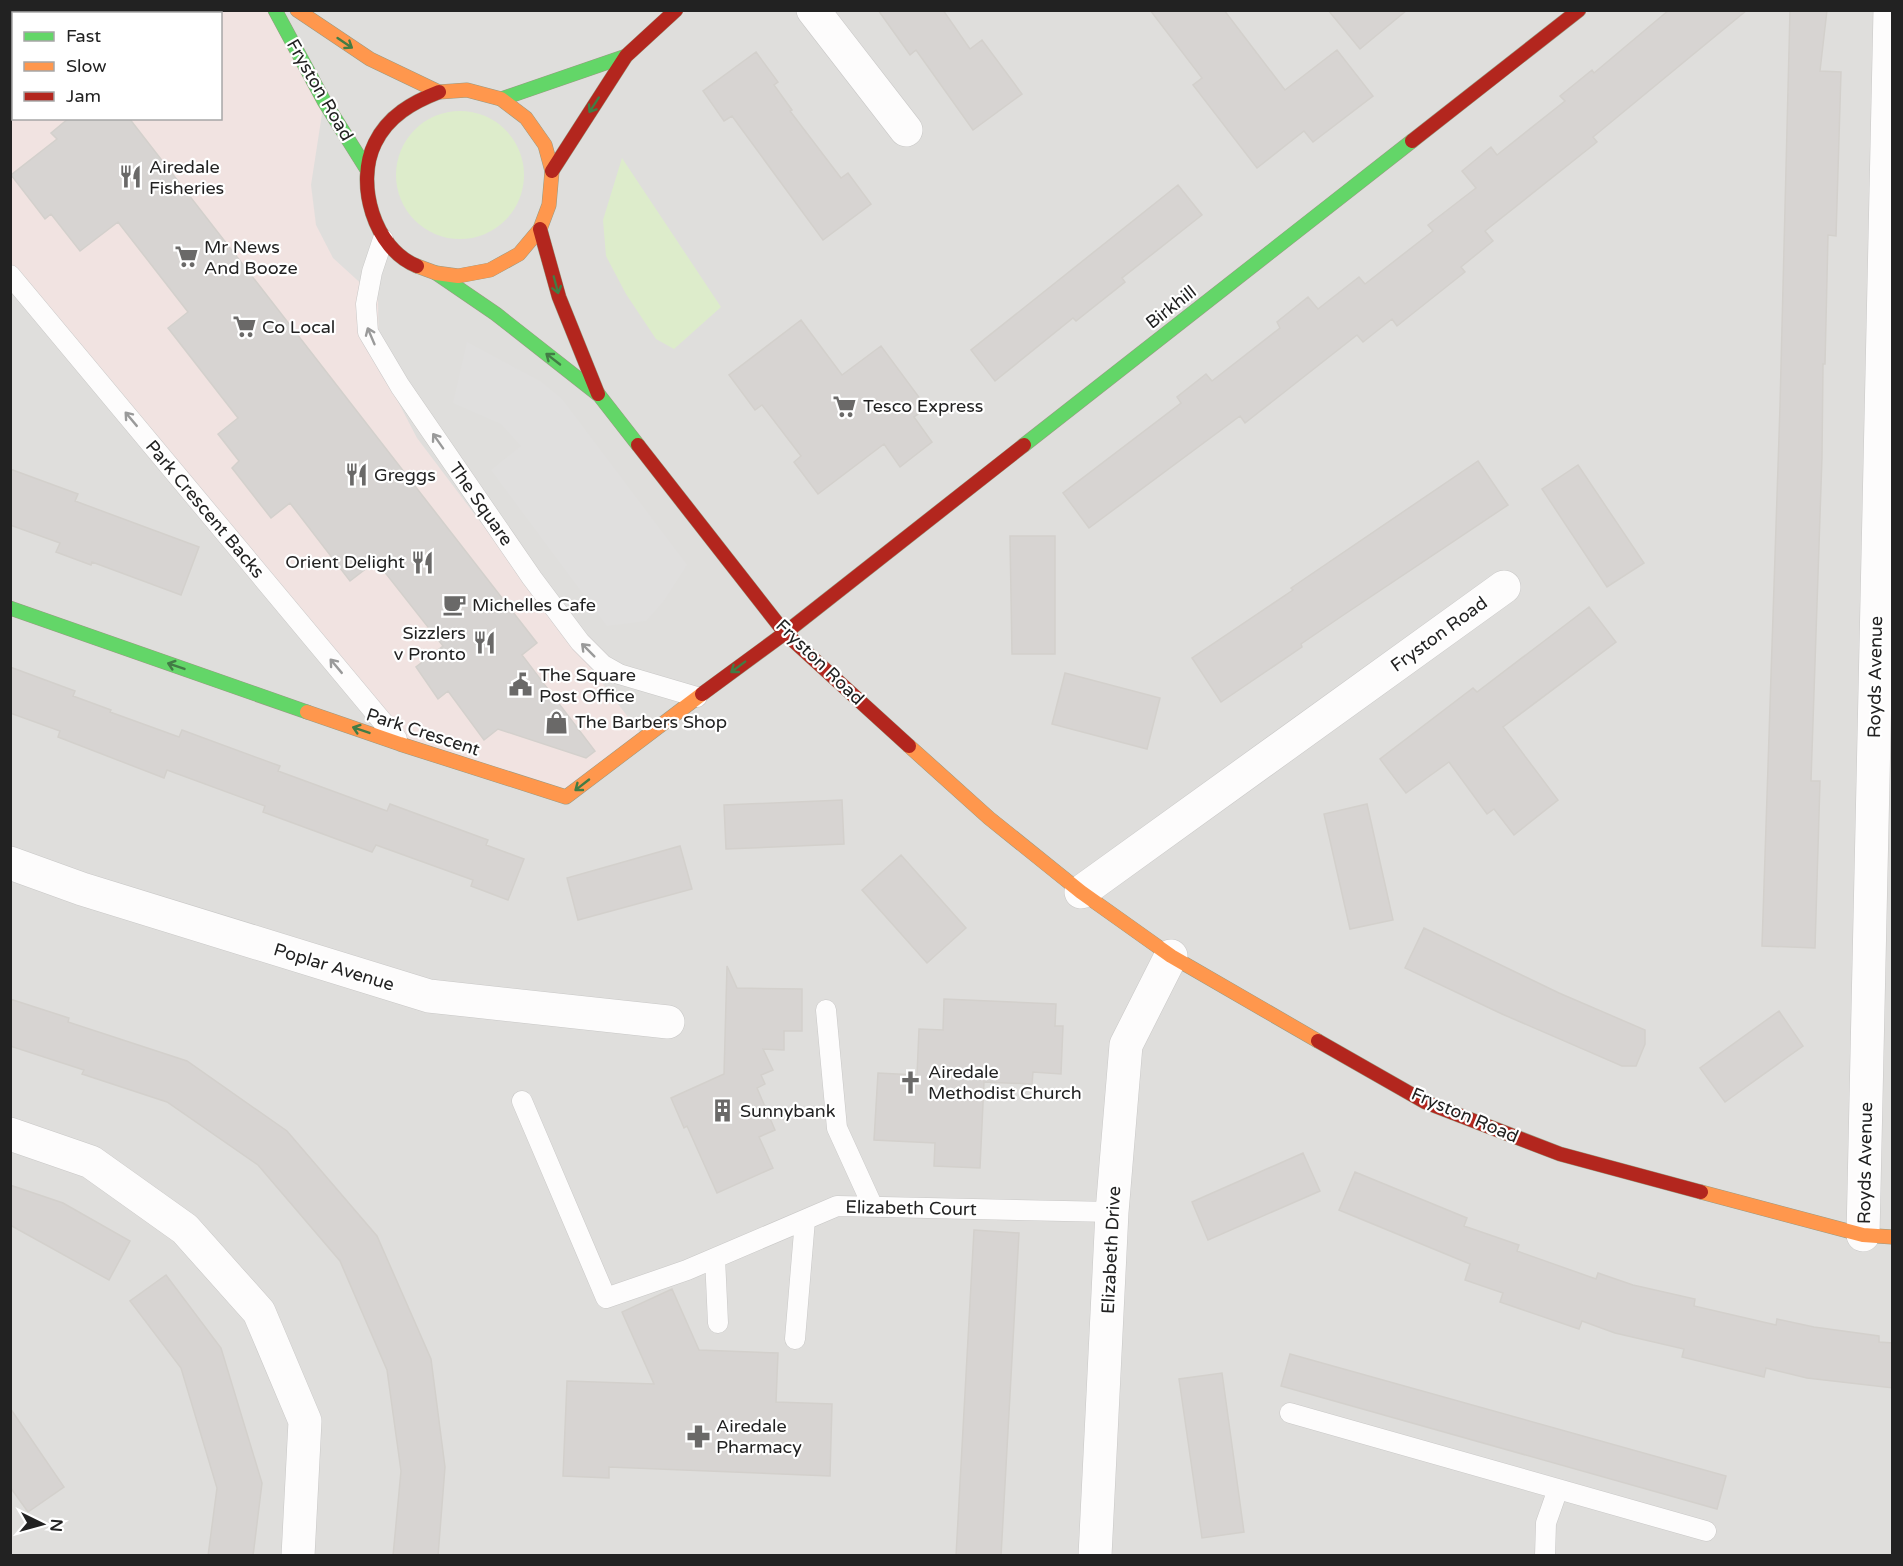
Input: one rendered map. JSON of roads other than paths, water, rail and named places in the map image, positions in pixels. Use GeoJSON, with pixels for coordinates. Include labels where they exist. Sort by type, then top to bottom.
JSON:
{"type":"FeatureCollection","features":[{"type":"Feature","properties":{"kind":"street","name":"Fryston Road"},"geometry":{"type":"LineString","coordinates":[[275,10],[324,101],[366,168]]}},
{"type":"Feature","properties":{"kind":"street","name":"Fryston Road"},"geometry":{"type":"LineString","coordinates":[[297,10],[369,59],[439,92]]}},
{"type":"Feature","properties":{"kind":"street"},"geometry":{"type":"LineString","coordinates":[[552,171],[626,56],[676,10]]}},
{"type":"Feature","properties":{"kind":"street"},"geometry":{"type":"LineString","coordinates":[[813,10],[906,130]]}},
{"type":"Feature","properties":{"kind":"street","name":"Birkhill"},"geometry":{"type":"LineString","coordinates":[[785,633],[1579,10]]}},
{"type":"Feature","properties":{"kind":"street","name":"Royds Avenue"},"geometry":{"type":"LineString","coordinates":[[1878,1236],[1890,10]]}},
{"type":"Feature","properties":{"kind":"street"},"geometry":{"type":"LineString","coordinates":[[501,99],[626,56]]}},
{"type":"Feature","properties":{"kind":"street","name":"Fryston Road"},"geometry":{"type":"LineString","coordinates":[[467,90],[501,99],[526,118],[545,145],[552,171],[549,205],[540,229],[519,254],[490,270],[458,276],[436,273],[407,262],[383,239],[370,211],[366,168],[375,142],[394,117],[414,102],[439,92],[467,90]]}},
{"type":"Feature","properties":{"kind":"street","name":"Fryston Road"},"geometry":{"type":"LineString","coordinates":[[540,229],[559,297],[599,396]]}},
{"type":"Feature","properties":{"kind":"street","name":"Fryston Road"},"geometry":{"type":"LineString","coordinates":[[436,273],[496,314],[599,396],[785,633],[989,818],[1081,892],[1171,956],[1425,1102],[1560,1154],[1878,1236]]}},
{"type":"Feature","properties":{"kind":"street","name":"Fryston Road"},"geometry":{"type":"LineString","coordinates":[[1081,892],[1504,587]]}},
{"type":"Feature","properties":{"kind":"street","name":"Park Crescent"},"geometry":{"type":"LineString","coordinates":[[10,608],[400,744],[566,797],[785,633]]}},
{"type":"Feature","properties":{"kind":"street","name":"Poplar Avenue"},"geometry":{"type":"LineString","coordinates":[[10,863],[82,889],[429,996],[668,1022]]}},
{"type":"Feature","properties":{"kind":"street","name":"Elizabeth Drive"},"geometry":{"type":"LineString","coordinates":[[1095,1556],[1113,1212],[1126,1045],[1171,956]]}},
{"type":"Feature","properties":{"kind":"street"},"geometry":{"type":"LineString","coordinates":[[10,1134],[91,1162],[129,1188],[185,1229],[259,1312],[305,1421],[298,1556]]}},
{"type":"Feature","properties":{"kind":"lane","name":"The Square"},"geometry":{"type":"LineString","coordinates":[[383,239],[372,272],[366,304],[368,332],[400,386],[532,578],[580,642],[603,665],[619,674],[698,697]]}},
{"type":"Feature","properties":{"kind":"lane","name":"Park Crescent Backs"},"geometry":{"type":"LineString","coordinates":[[10,275],[400,744]]}},
{"type":"Feature","properties":{"kind":"lane"},"geometry":{"type":"LineString","coordinates":[[826,1010],[837,1128],[873,1207]]}},
{"type":"Feature","properties":{"kind":"lane","name":"Elizabeth Court"},"geometry":{"type":"LineString","coordinates":[[522,1101],[606,1298],[687,1270],[837,1206],[1113,1212]]}},
{"type":"Feature","properties":{"kind":"lane"},"geometry":{"type":"LineString","coordinates":[[795,1339],[805,1220]]}},
{"type":"Feature","properties":{"kind":"lane"},"geometry":{"type":"LineString","coordinates":[[716,1258],[718,1323]]}},
{"type":"Feature","properties":{"kind":"lane"},"geometry":{"type":"LineString","coordinates":[[1290,1413],[1706,1531]]}},
{"type":"Feature","properties":{"kind":"lane"},"geometry":{"type":"LineString","coordinates":[[1545,1556],[1546,1523],[1558,1489]]}},
{"type":"Feature","properties":{"kind":"place","name":"Airedale Fisheries"},"geometry":{"type":"Point","coordinates":[131,177]}},
{"type":"Feature","properties":{"kind":"place","name":"Mr News And Booze"},"geometry":{"type":"Point","coordinates":[186,257]}},
{"type":"Feature","properties":{"kind":"place","name":"Co Local"},"geometry":{"type":"Point","coordinates":[244,327]}},
{"type":"Feature","properties":{"kind":"place","name":"Tesco Express"},"geometry":{"type":"Point","coordinates":[845,406]}},
{"type":"Feature","properties":{"kind":"place","name":"Greggs"},"geometry":{"type":"Point","coordinates":[356,475]}},
{"type":"Feature","properties":{"kind":"place","name":"Orient Delight"},"geometry":{"type":"Point","coordinates":[423,562]}},
{"type":"Feature","properties":{"kind":"place","name":"Michelles Cafe"},"geometry":{"type":"Point","coordinates":[454,605]}},
{"type":"Feature","properties":{"kind":"place","name":"Sizzlers v Pronto"},"geometry":{"type":"Point","coordinates":[484,643]}},
{"type":"Feature","properties":{"kind":"place","name":"The Square Post Office"},"geometry":{"type":"Point","coordinates":[521,685]}},
{"type":"Feature","properties":{"kind":"place","name":"The Barbers Shop"},"geometry":{"type":"Point","coordinates":[557,722]}},
{"type":"Feature","properties":{"kind":"place","name":"Airedale Methodist Church"},"geometry":{"type":"Point","coordinates":[910,1082]}},
{"type":"Feature","properties":{"kind":"place","name":"Sunnybank"},"geometry":{"type":"Point","coordinates":[722,1111]}},
{"type":"Feature","properties":{"kind":"place","name":"Airedale Pharmacy"},"geometry":{"type":"Point","coordinates":[698,1436]}}]}
